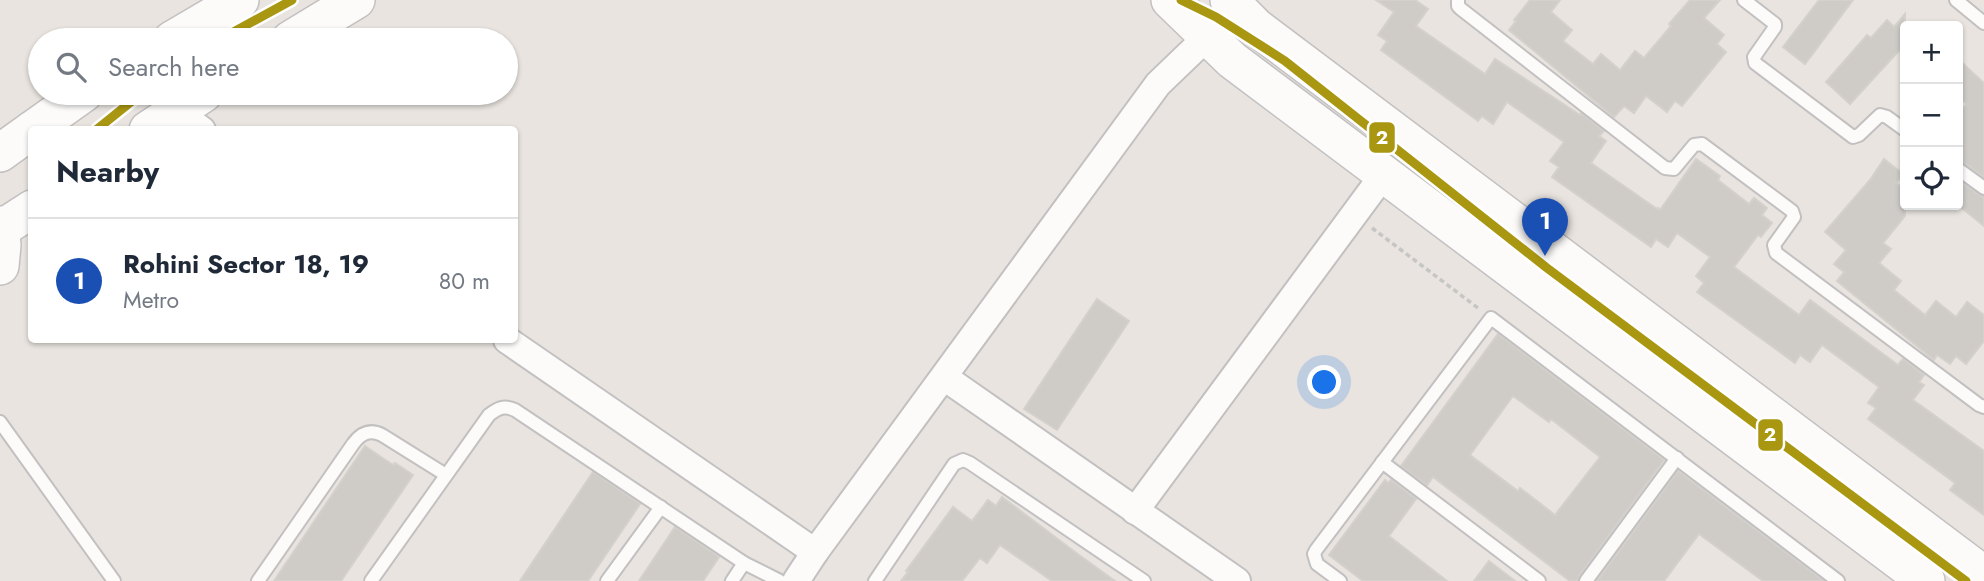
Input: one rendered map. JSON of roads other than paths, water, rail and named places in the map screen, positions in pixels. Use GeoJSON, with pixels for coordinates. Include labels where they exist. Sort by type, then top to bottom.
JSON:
{"type":"FeatureCollection","features":[{"type":"Feature","properties":{"kind":"street"},"geometry":{"type":"LineString","coordinates":[[193,28],[240,0]]}},
{"type":"Feature","properties":{"kind":"street"},"geometry":{"type":"LineString","coordinates":[[310,28],[356,0]]}},
{"type":"Feature","properties":{"kind":"street"},"geometry":{"type":"LineString","coordinates":[[1170,0],[1232,60],[1926,581]]}},
{"type":"Feature","properties":{"kind":"street"},"geometry":{"type":"LineString","coordinates":[[796,581],[1158,84],[1208,36],[1233,1],[1256,27],[1984,575]]}},
{"type":"Feature","properties":{"kind":"street"},"geometry":{"type":"LineString","coordinates":[[38,126],[68,105]]}},
{"type":"Feature","properties":{"kind":"street"},"geometry":{"type":"LineString","coordinates":[[0,153],[28,133]]}},
{"type":"Feature","properties":{"kind":"street"},"geometry":{"type":"LineString","coordinates":[[1135,511],[1384,174]]}},
{"type":"Feature","properties":{"kind":"street"},"geometry":{"type":"LineString","coordinates":[[0,266],[1,227],[28,211]]}},
{"type":"Feature","properties":{"kind":"street"},"geometry":{"type":"LineString","coordinates":[[511,343],[815,552]]}},
{"type":"Feature","properties":{"kind":"street"},"geometry":{"type":"LineString","coordinates":[[944,377],[1237,581]]}},
{"type":"Feature","properties":{"kind":"lane"},"geometry":{"type":"LineString","coordinates":[[1458,0],[1461,9],[1665,168],[1674,169],[1694,145],[1702,144],[1793,211],[1794,217],[1774,245],[1776,253],[1984,407]]}},
{"type":"Feature","properties":{"kind":"lane"},"geometry":{"type":"LineString","coordinates":[[1744,0],[1775,24],[1754,57],[1755,63],[1853,137],[1859,135],[1880,115],[1888,117],[1900,126]]}},
{"type":"Feature","properties":{"kind":"lane"},"geometry":{"type":"LineString","coordinates":[[1956,0],[1984,23]]}},
{"type":"Feature","properties":{"kind":"lane"},"geometry":{"type":"LineString","coordinates":[[1963,173],[1984,188]]}},
{"type":"Feature","properties":{"kind":"lane"},"geometry":{"type":"LineString","coordinates":[[1340,581],[1317,564],[1314,554],[1491,318],[1838,581]]}},
{"type":"Feature","properties":{"kind":"lane"},"geometry":{"type":"LineString","coordinates":[[371,581],[489,415],[497,408],[507,407],[744,562],[780,581]]}},
{"type":"Feature","properties":{"kind":"lane"},"geometry":{"type":"LineString","coordinates":[[0,422],[114,581]]}},
{"type":"Feature","properties":{"kind":"lane"},"geometry":{"type":"LineString","coordinates":[[258,581],[353,444],[364,433],[382,435],[446,475]]}},
{"type":"Feature","properties":{"kind":"lane"},"geometry":{"type":"LineString","coordinates":[[1586,581],[1677,458]]}},
{"type":"Feature","properties":{"kind":"lane"},"geometry":{"type":"LineString","coordinates":[[875,581],[954,464],[963,460],[1144,581]]}},
{"type":"Feature","properties":{"kind":"lane"},"geometry":{"type":"LineString","coordinates":[[1382,462],[1531,579]]}},
{"type":"Feature","properties":{"kind":"lane"},"geometry":{"type":"LineString","coordinates":[[607,581],[661,507]]}},
{"type":"Feature","properties":{"kind":"lane"},"geometry":{"type":"LineString","coordinates":[[732,581],[744,562]]}},
{"type":"Feature","properties":{"kind":"place","name":"Rohini Sector 18, 19"},"geometry":{"type":"Point","coordinates":[1545,256]}}]}
